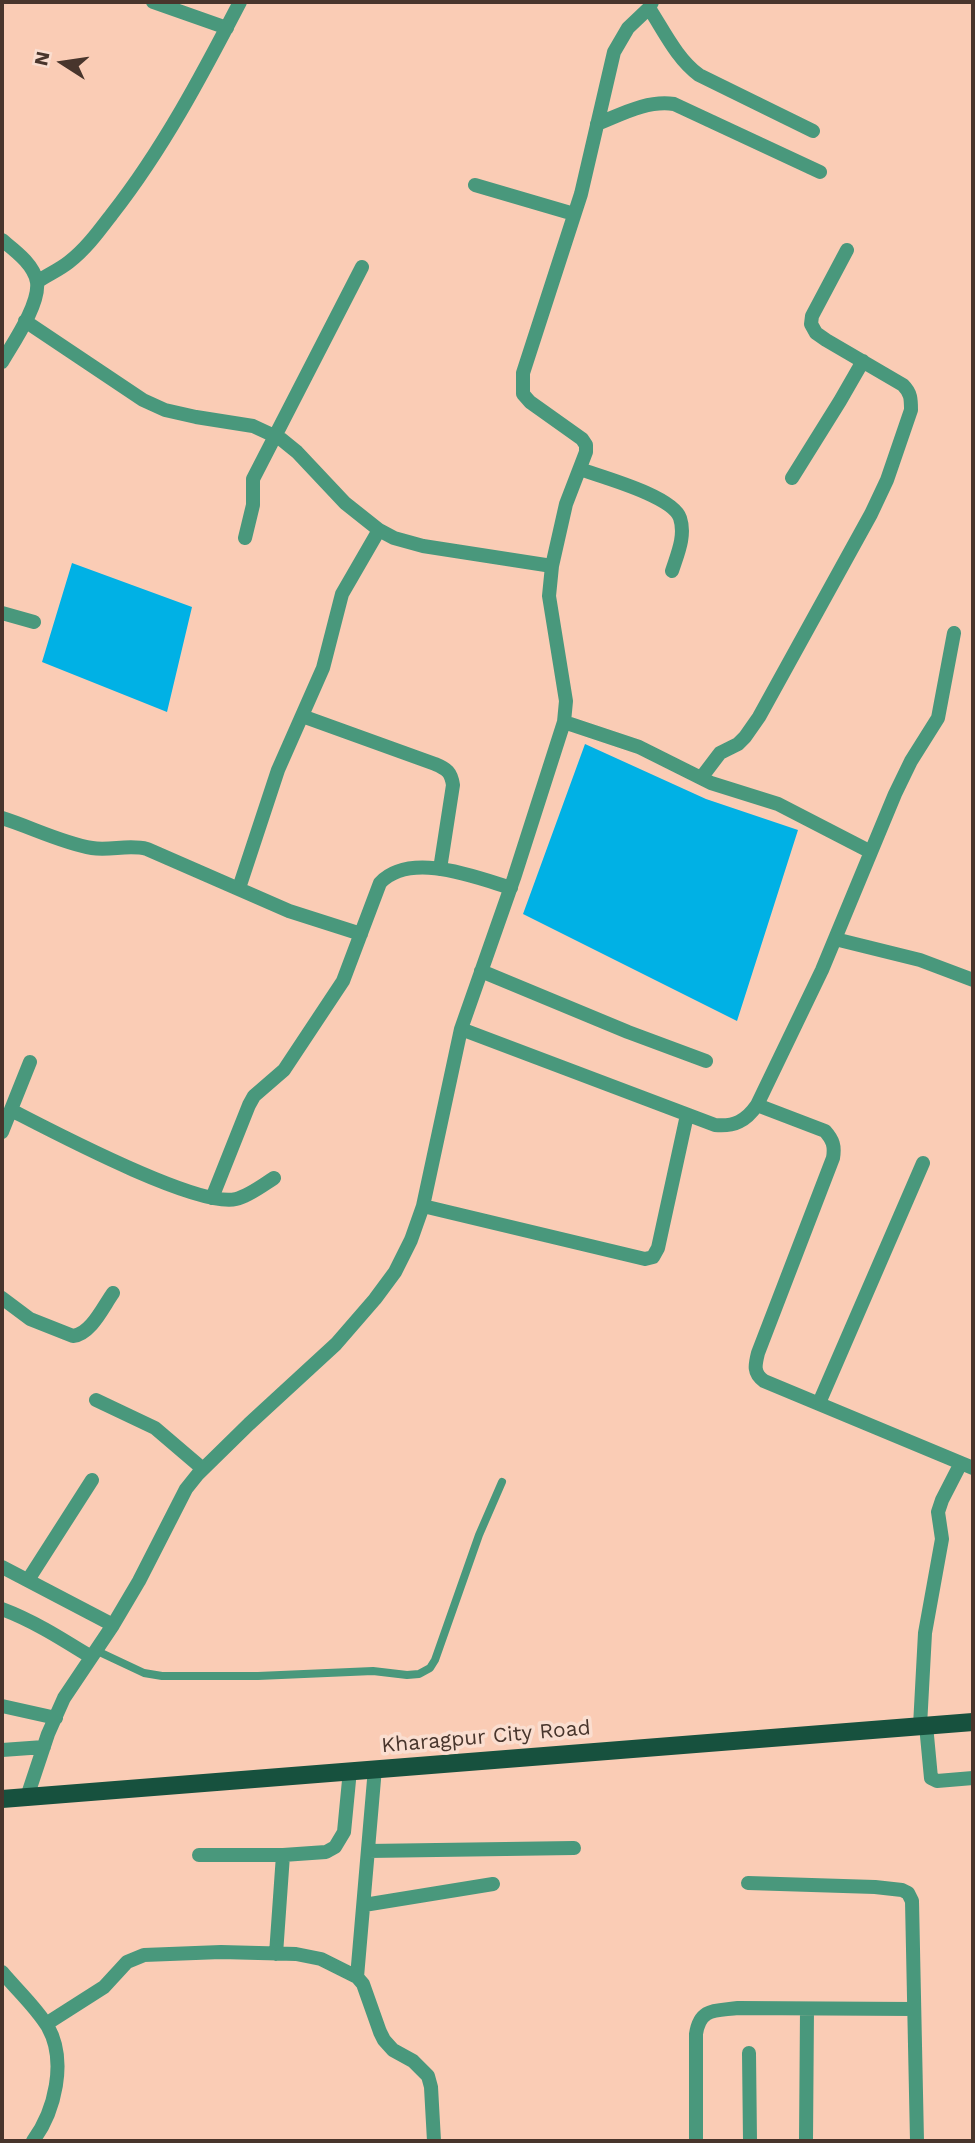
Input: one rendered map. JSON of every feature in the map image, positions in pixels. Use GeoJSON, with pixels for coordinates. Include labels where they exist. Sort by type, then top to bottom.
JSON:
{"type":"FeatureCollection","features":[{"type":"Feature","properties":{"kind":"main road","name":"Kharagpur City Road"},"geometry":{"type":"LineString","coordinates":[[2,1799],[973,1722]]}},
{"type":"Feature","properties":{"kind":"street"},"geometry":{"type":"LineString","coordinates":[[153,2],[227,27]]}},
{"type":"Feature","properties":{"kind":"street"},"geometry":{"type":"LineString","coordinates":[[37,282],[69,262],[88,244],[121,202],[199,83],[240,2]]}},
{"type":"Feature","properties":{"kind":"street"},"geometry":{"type":"LineString","coordinates":[[27,1797],[64,1698],[139,1581],[186,1489],[203,1469],[336,1344],[375,1300],[396,1272],[423,1206],[461,1029],[511,888],[564,722],[566,701],[549,596],[552,566],[566,504],[586,452],[586,445],[582,439],[539,410],[523,394],[523,373],[574,214],[614,52],[628,28],[651,5],[678,53],[692,70],[813,131]]}},
{"type":"Feature","properties":{"kind":"street"},"geometry":{"type":"LineString","coordinates":[[597,124],[649,104],[674,104],[820,172]]}},
{"type":"Feature","properties":{"kind":"street"},"geometry":{"type":"LineString","coordinates":[[475,185],[574,214]]}},
{"type":"Feature","properties":{"kind":"street"},"geometry":{"type":"LineString","coordinates":[[2,240],[31,269],[37,282],[36,295],[25,321],[2,362]]}},
{"type":"Feature","properties":{"kind":"street"},"geometry":{"type":"LineString","coordinates":[[701,778],[720,753],[746,737],[759,717],[859,537],[887,480],[911,410],[909,391],[903,385],[826,340],[816,333],[811,324],[812,316],[847,250]]}},
{"type":"Feature","properties":{"kind":"street"},"geometry":{"type":"LineString","coordinates":[[245,538],[253,505],[253,479],[362,267]]}},
{"type":"Feature","properties":{"kind":"street"},"geometry":{"type":"LineString","coordinates":[[25,321],[143,400],[165,410],[253,426],[275,436],[297,452],[345,503],[379,530],[423,546],[552,566]]}},
{"type":"Feature","properties":{"kind":"street"},"geometry":{"type":"LineString","coordinates":[[792,478],[863,361]]}},
{"type":"Feature","properties":{"kind":"street"},"geometry":{"type":"LineString","coordinates":[[580,469],[657,498],[676,509],[680,519],[681,541],[672,571]]}},
{"type":"Feature","properties":{"kind":"street"},"geometry":{"type":"LineString","coordinates":[[239,888],[278,770],[328,652],[342,594],[379,530]]}},
{"type":"Feature","properties":{"kind":"street"},"geometry":{"type":"LineString","coordinates":[[2,613],[34,622]]}},
{"type":"Feature","properties":{"kind":"street"},"geometry":{"type":"LineString","coordinates":[[461,1029],[715,1125],[726,1126],[749,1117],[835,939],[907,768],[938,718],[954,633]]}},
{"type":"Feature","properties":{"kind":"street"},"geometry":{"type":"LineString","coordinates":[[302,716],[446,768],[451,774],[453,785],[440,869]]}},
{"type":"Feature","properties":{"kind":"street"},"geometry":{"type":"LineString","coordinates":[[564,722],[639,747],[701,778],[778,804],[871,852]]}},
{"type":"Feature","properties":{"kind":"street"},"geometry":{"type":"LineString","coordinates":[[2,818],[92,848],[136,846],[147,849],[289,911],[361,934]]}},
{"type":"Feature","properties":{"kind":"street"},"geometry":{"type":"LineString","coordinates":[[212,1198],[254,1096],[284,1070],[343,981],[380,883],[386,876],[396,871],[411,869],[440,869],[511,888]]}},
{"type":"Feature","properties":{"kind":"street"},"geometry":{"type":"LineString","coordinates":[[835,939],[920,960],[973,980]]}},
{"type":"Feature","properties":{"kind":"street"},"geometry":{"type":"LineString","coordinates":[[481,971],[706,1061]]}},
{"type":"Feature","properties":{"kind":"street"},"geometry":{"type":"LineString","coordinates":[[2,1132],[30,1062]]}},
{"type":"Feature","properties":{"kind":"street"},"geometry":{"type":"LineString","coordinates":[[757,1105],[825,1131],[834,1147],[833,1158],[755,1366],[758,1376],[764,1381],[967,1465],[942,1500],[938,1512],[942,1539],[925,1633],[923,1726],[931,1778],[937,1781],[973,1778]]}},
{"type":"Feature","properties":{"kind":"street"},"geometry":{"type":"LineString","coordinates":[[10,1110],[109,1159],[177,1187],[212,1198],[237,1199],[274,1178]]}},
{"type":"Feature","properties":{"kind":"street"},"geometry":{"type":"LineString","coordinates":[[423,1206],[645,1259],[653,1257],[658,1248],[687,1115]]}},
{"type":"Feature","properties":{"kind":"street"},"geometry":{"type":"LineString","coordinates":[[819,1403],[923,1163]]}},
{"type":"Feature","properties":{"kind":"street"},"geometry":{"type":"LineString","coordinates":[[2,1298],[30,1320],[73,1336],[86,1330],[113,1293]]}},
{"type":"Feature","properties":{"kind":"street"},"geometry":{"type":"LineString","coordinates":[[96,1399],[155,1428],[203,1469]]}},
{"type":"Feature","properties":{"kind":"street"},"geometry":{"type":"LineString","coordinates":[[28,1580],[92,1479]]}},
{"type":"Feature","properties":{"kind":"street"},"geometry":{"type":"LineString","coordinates":[[2,1567],[113,1625]]}},
{"type":"Feature","properties":{"kind":"street"},"geometry":{"type":"LineString","coordinates":[[2,1609],[25,1618],[93,1654]]}},
{"type":"Feature","properties":{"kind":"street"},"geometry":{"type":"LineString","coordinates":[[2,1706],[56,1718]]}},
{"type":"Feature","properties":{"kind":"street"},"geometry":{"type":"LineString","coordinates":[[2,1750],[44,1747]]}},
{"type":"Feature","properties":{"kind":"street"},"geometry":{"type":"LineString","coordinates":[[357,1977],[375,1768]]}},
{"type":"Feature","properties":{"kind":"street"},"geometry":{"type":"LineString","coordinates":[[200,1855],[284,1855],[326,1852],[335,1847],[344,1832],[350,1770]]}},
{"type":"Feature","properties":{"kind":"street"},"geometry":{"type":"LineString","coordinates":[[368,1851],[574,1848]]}},
{"type":"Feature","properties":{"kind":"street"},"geometry":{"type":"LineString","coordinates":[[276,1954],[284,1855]]}},
{"type":"Feature","properties":{"kind":"street"},"geometry":{"type":"LineString","coordinates":[[748,1883],[875,1887],[908,1893],[912,1901],[917,2141]]}},
{"type":"Feature","properties":{"kind":"street"},"geometry":{"type":"LineString","coordinates":[[364,1905],[493,1884]]}},
{"type":"Feature","properties":{"kind":"street"},"geometry":{"type":"LineString","coordinates":[[46,2024],[104,1987],[132,1958],[144,1955],[208,1953],[308,1955],[357,1977],[368,1994],[384,2040],[428,2076],[434,2141]]}},
{"type":"Feature","properties":{"kind":"street"},"geometry":{"type":"LineString","coordinates":[[2,1972],[46,2024],[54,2042],[57,2082],[53,2103],[33,2141]]}},
{"type":"Feature","properties":{"kind":"street"},"geometry":{"type":"LineString","coordinates":[[696,2141],[696,2034],[698,2022],[703,2015],[712,2011],[738,2008],[914,2009]]}},
{"type":"Feature","properties":{"kind":"street"},"geometry":{"type":"LineString","coordinates":[[806,2141],[807,2009]]}},
{"type":"Feature","properties":{"kind":"street"},"geometry":{"type":"LineString","coordinates":[[749,2053],[750,2141]]}},
{"type":"Feature","properties":{"kind":"lane"},"geometry":{"type":"LineString","coordinates":[[93,1654],[144,1673],[162,1676],[258,1676],[373,1671],[419,1674],[430,1668],[435,1660],[479,1535],[502,1482]]}},
{"type":"Feature","properties":{"kind":"water"},"geometry":{"type":"Polygon","coordinates":[[[72,563],[192,607],[167,712],[42,662],[72,563]]]}},
{"type":"Feature","properties":{"kind":"water"},"geometry":{"type":"Polygon","coordinates":[[[585,744],[706,799],[798,830],[737,1021],[523,914],[585,744]]]}}]}
